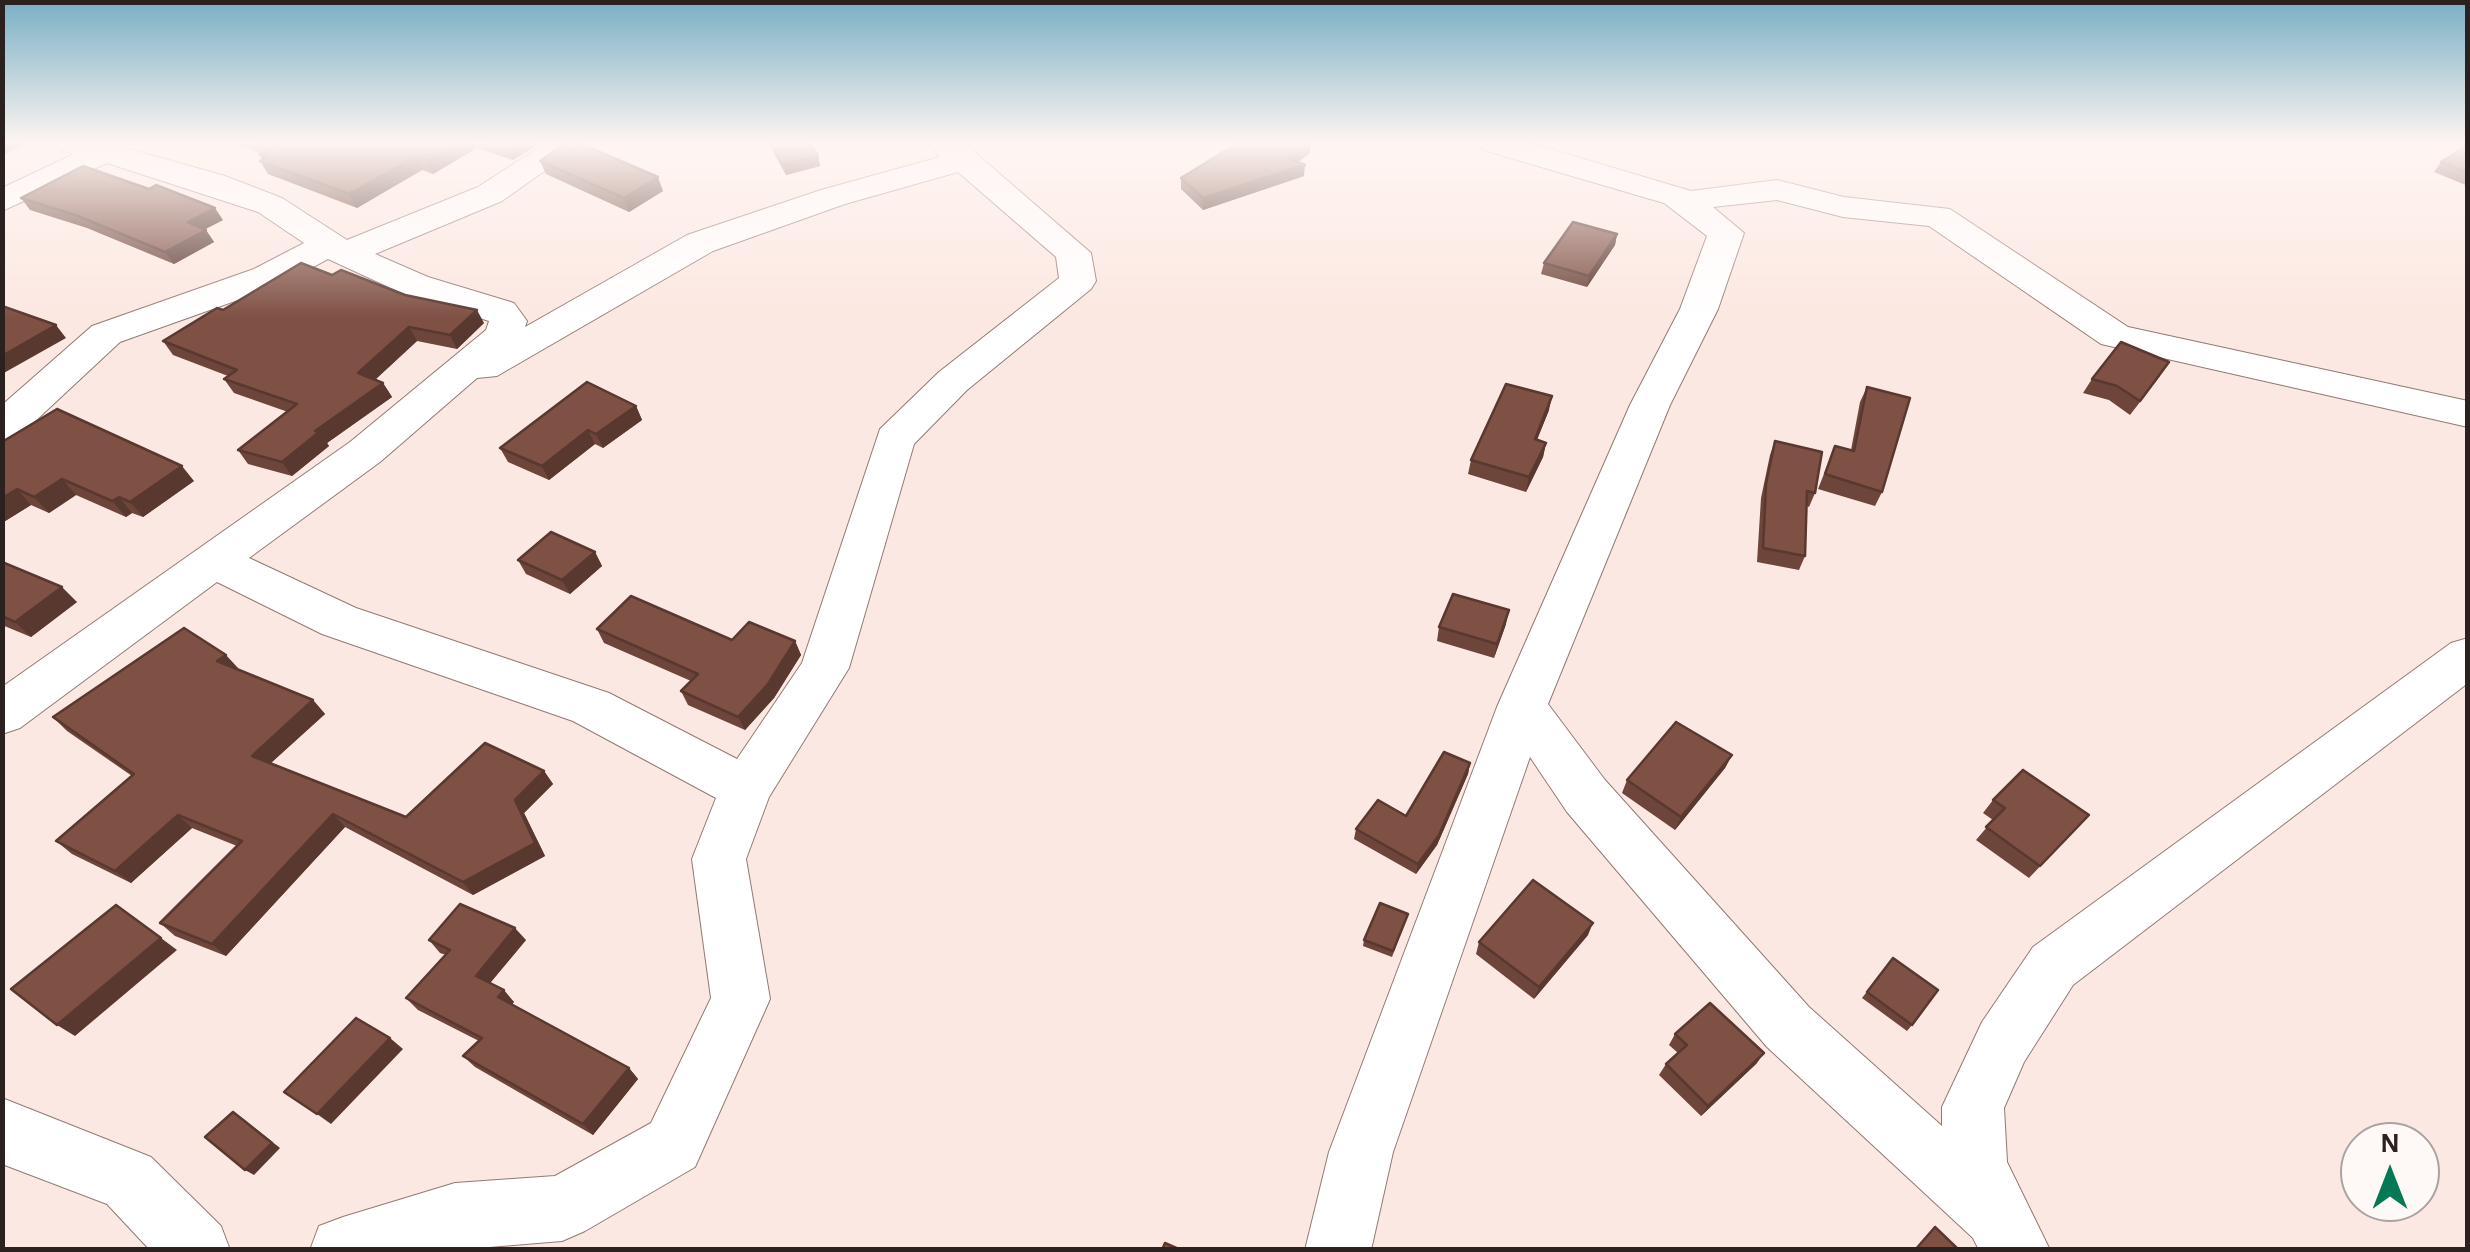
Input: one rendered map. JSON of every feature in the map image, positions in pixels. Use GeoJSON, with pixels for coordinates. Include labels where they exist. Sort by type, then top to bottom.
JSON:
{"type":"FeatureCollection","features":[{"type":"Feature","properties":{"kind":"street"},"geometry":{"type":"LineString","coordinates":[[2,714],[365,452],[504,335],[508,322],[501,311],[415,285],[337,249],[258,201]]}},
{"type":"Feature","properties":{"kind":"street"},"geometry":{"type":"LineString","coordinates":[[2,428],[106,334],[469,201]]}},
{"type":"Feature","properties":{"kind":"street"},"geometry":{"type":"LineString","coordinates":[[436,392],[602,303],[700,243],[821,201]]}},
{"type":"Feature","properties":{"kind":"street"},"geometry":{"type":"LineString","coordinates":[[343,1250],[455,1216],[562,1208],[673,1145],[741,999],[720,859],[746,788],[825,668],[895,439],[953,381],[1078,281],[1073,253],[1012,201]]}},
{"type":"Feature","properties":{"kind":"street"},"geometry":{"type":"LineString","coordinates":[[1338,1250],[1361,1152],[1522,707],[1650,404],[1699,309],[1726,233],[1684,201]]}},
{"type":"Feature","properties":{"kind":"street"},"geometry":{"type":"LineString","coordinates":[[1690,206],[1698,201]]}},
{"type":"Feature","properties":{"kind":"street"},"geometry":{"type":"LineString","coordinates":[[1821,201],[1938,216],[2115,336],[2468,414]]}},
{"type":"Feature","properties":{"kind":"street"},"geometry":{"type":"LineString","coordinates":[[214,561],[339,621],[591,707],[746,788]]}},
{"type":"Feature","properties":{"kind":"street"},"geometry":{"type":"LineString","coordinates":[[2008,1235],[1975,1163],[1972,1107],[2004,1042],[2053,966],[2123,918],[2468,656]]}},
{"type":"Feature","properties":{"kind":"street"},"geometry":{"type":"LineString","coordinates":[[1522,707],[1586,796],[1788,1027],[2008,1235]]}},
{"type":"Feature","properties":{"kind":"street"},"geometry":{"type":"LineString","coordinates":[[2,1128],[24,1141],[128,1180],[197,1250]]}},
{"type":"Feature","properties":{"kind":"building"},"geometry":{"type":"Polygon","coordinates":[[[32,201],[198,201],[215,208],[188,222],[206,230],[165,252],[32,201]]]}},
{"type":"Feature","properties":{"kind":"building"},"geometry":{"type":"Polygon","coordinates":[[[1573,222],[1617,234],[1589,276],[1544,263],[1573,222]]]}},
{"type":"Feature","properties":{"kind":"building"},"geometry":{"type":"Polygon","coordinates":[[[301,263],[332,275],[341,270],[405,295],[477,310],[450,335],[409,327],[358,373],[383,383],[315,431],[319,432],[282,462],[238,450],[297,404],[224,379],[237,370],[163,341],[301,263]]]}},
{"type":"Feature","properties":{"kind":"building"},"geometry":{"type":"Polygon","coordinates":[[[2,306],[56,325],[2,356],[2,306]]]}},
{"type":"Feature","properties":{"kind":"building"},"geometry":{"type":"Polygon","coordinates":[[[2121,342],[2169,362],[2140,401],[2117,386],[2092,379],[2121,342]]]}},
{"type":"Feature","properties":{"kind":"building"},"geometry":{"type":"Polygon","coordinates":[[[587,382],[636,406],[596,434],[588,430],[542,466],[500,448],[587,382]]]}},
{"type":"Feature","properties":{"kind":"building"},"geometry":{"type":"Polygon","coordinates":[[[1506,384],[1552,396],[1535,439],[1546,443],[1529,477],[1471,460],[1506,384]]]}},
{"type":"Feature","properties":{"kind":"building"},"geometry":{"type":"Polygon","coordinates":[[[1867,387],[1910,398],[1882,492],[1825,474],[1835,446],[1854,451],[1867,387]]]}},
{"type":"Feature","properties":{"kind":"building"},"geometry":{"type":"Polygon","coordinates":[[[57,409],[182,466],[130,502],[119,497],[112,501],[62,479],[34,497],[17,489],[2,498],[2,442],[57,409]]]}},
{"type":"Feature","properties":{"kind":"building"},"geometry":{"type":"Polygon","coordinates":[[[1775,441],[1822,452],[1815,493],[1807,491],[1805,556],[1763,548],[1766,484],[1775,441]]]}},
{"type":"Feature","properties":{"kind":"building"},"geometry":{"type":"Polygon","coordinates":[[[551,532],[595,552],[562,580],[518,560],[551,532]]]}},
{"type":"Feature","properties":{"kind":"building"},"geometry":{"type":"Polygon","coordinates":[[[2,562],[62,587],[15,622],[2,616],[2,562]]]}},
{"type":"Feature","properties":{"kind":"building"},"geometry":{"type":"Polygon","coordinates":[[[1453,594],[1509,610],[1497,644],[1439,627],[1453,594]]]}},
{"type":"Feature","properties":{"kind":"building"},"geometry":{"type":"Polygon","coordinates":[[[631,596],[732,640],[749,622],[795,641],[768,684],[738,717],[681,691],[698,674],[597,629],[631,596]]]}},
{"type":"Feature","properties":{"kind":"building"},"geometry":{"type":"Polygon","coordinates":[[[184,628],[226,655],[217,661],[313,700],[252,756],[406,817],[485,743],[544,771],[515,800],[535,843],[463,882],[333,814],[212,944],[160,923],[242,841],[178,815],[115,871],[56,841],[134,774],[53,717],[184,628]]]}},
{"type":"Feature","properties":{"kind":"building"},"geometry":{"type":"Polygon","coordinates":[[[1676,722],[1732,755],[1681,817],[1627,780],[1676,722]]]}},
{"type":"Feature","properties":{"kind":"building"},"geometry":{"type":"Polygon","coordinates":[[[1444,752],[1470,763],[1439,835],[1418,864],[1356,829],[1378,800],[1406,816],[1444,752]]]}},
{"type":"Feature","properties":{"kind":"building"},"geometry":{"type":"Polygon","coordinates":[[[2023,770],[2089,815],[2040,866],[1986,827],[2005,808],[1993,800],[2023,770]]]}},
{"type":"Feature","properties":{"kind":"building"},"geometry":{"type":"Polygon","coordinates":[[[1533,880],[1593,923],[1539,987],[1479,942],[1533,880]]]}},
{"type":"Feature","properties":{"kind":"building"},"geometry":{"type":"Polygon","coordinates":[[[1380,903],[1408,914],[1393,951],[1364,940],[1380,903]]]}},
{"type":"Feature","properties":{"kind":"building"},"geometry":{"type":"Polygon","coordinates":[[[460,904],[515,928],[476,976],[504,990],[498,997],[629,1068],[583,1124],[463,1056],[482,1038],[406,998],[450,950],[429,940],[460,904]]]}},
{"type":"Feature","properties":{"kind":"building"},"geometry":{"type":"Polygon","coordinates":[[[116,905],[161,938],[57,1025],[11,989],[116,905]]]}},
{"type":"Feature","properties":{"kind":"building"},"geometry":{"type":"Polygon","coordinates":[[[1893,958],[1938,990],[1912,1025],[1867,992],[1893,958]]]}},
{"type":"Feature","properties":{"kind":"building"},"geometry":{"type":"Polygon","coordinates":[[[1710,1003],[1764,1053],[1708,1106],[1666,1064],[1687,1045],[1675,1034],[1710,1003]]]}},
{"type":"Feature","properties":{"kind":"building"},"geometry":{"type":"Polygon","coordinates":[[[356,1018],[390,1038],[317,1114],[284,1092],[356,1018]]]}},
{"type":"Feature","properties":{"kind":"building"},"geometry":{"type":"Polygon","coordinates":[[[233,1112],[272,1143],[245,1170],[205,1137],[233,1112]]]}},
{"type":"Feature","properties":{"kind":"building"},"geometry":{"type":"Polygon","coordinates":[[[1935,1227],[1959,1250],[1915,1250],[1935,1227]]]}},
{"type":"Feature","properties":{"kind":"building"},"geometry":{"type":"Polygon","coordinates":[[[1165,1243],[1181,1250],[1162,1250],[1165,1243]]]}}]}
